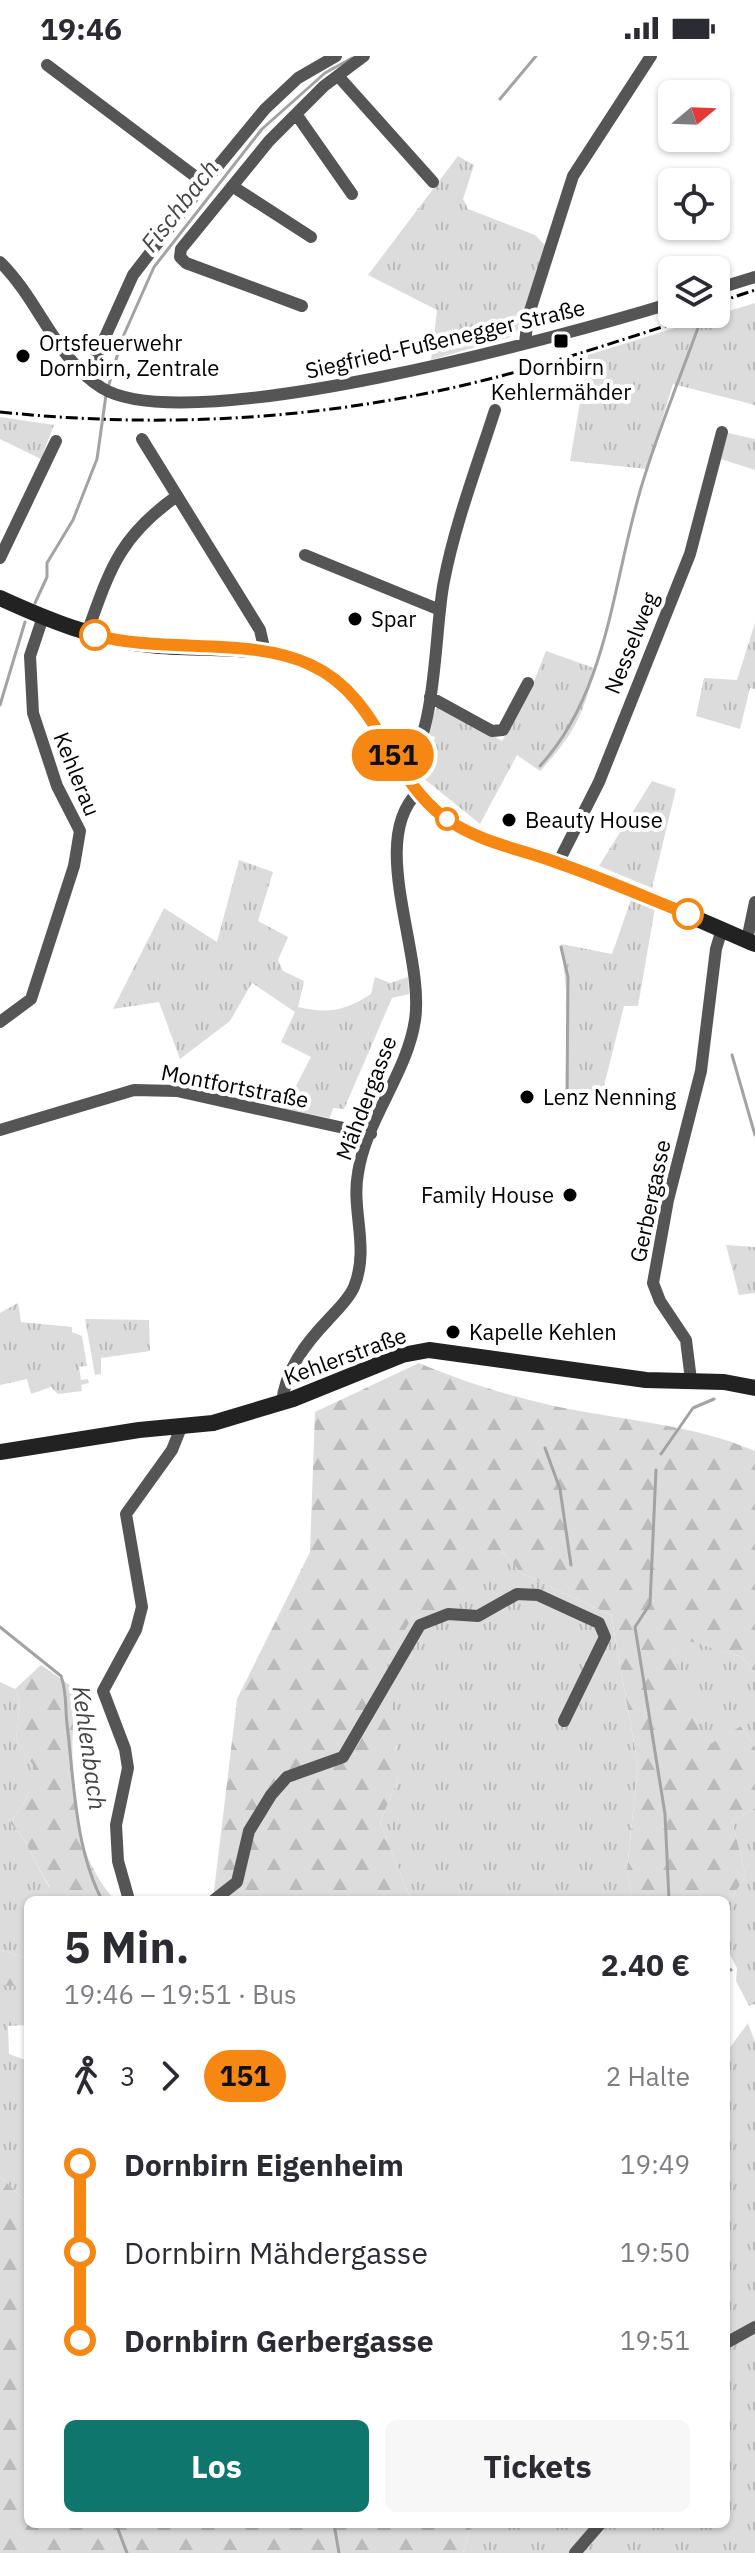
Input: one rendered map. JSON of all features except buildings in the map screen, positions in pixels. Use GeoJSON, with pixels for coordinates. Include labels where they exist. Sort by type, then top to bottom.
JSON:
{"type":"FeatureCollection","features":[{"type":"Feature","properties":{"kind":"main road"},"geometry":{"type":"LineString","coordinates":[[0,598],[87,633],[148,645],[265,652],[300,660],[339,681],[372,719],[418,792],[444,817],[469,833],[558,863],[751,942]]}},
{"type":"Feature","properties":{"kind":"main road","name":"Kehlerstraße"},"geometry":{"type":"LineString","coordinates":[[0,1452],[213,1423],[282,1403],[402,1355],[429,1350],[646,1380],[691,1380],[755,1388]]}},
{"type":"Feature","properties":{"kind":"street"},"geometry":{"type":"LineString","coordinates":[[302,306],[186,263],[180,257],[181,249],[296,114],[305,87],[336,56]]}},
{"type":"Feature","properties":{"kind":"street"},"geometry":{"type":"LineString","coordinates":[[87,377],[133,275],[265,109],[305,87],[339,77],[364,56]]}},
{"type":"Feature","properties":{"kind":"street"},"geometry":{"type":"LineString","coordinates":[[525,343],[528,317],[573,176],[651,56]]}},
{"type":"Feature","properties":{"kind":"street"},"geometry":{"type":"LineString","coordinates":[[47,65],[204,183]]}},
{"type":"Feature","properties":{"kind":"street"},"geometry":{"type":"LineString","coordinates":[[339,77],[433,182]]}},
{"type":"Feature","properties":{"kind":"street"},"geometry":{"type":"LineString","coordinates":[[296,114],[352,194]]}},
{"type":"Feature","properties":{"kind":"street"},"geometry":{"type":"LineString","coordinates":[[232,186],[311,237]]}},
{"type":"Feature","properties":{"kind":"street","name":"Siegfried-Fußenegger Straße"},"geometry":{"type":"LineString","coordinates":[[0,262],[20,284],[69,359],[87,377],[108,391],[153,400],[197,401],[294,393],[426,368],[658,307]]}},
{"type":"Feature","properties":{"kind":"street"},"geometry":{"type":"LineString","coordinates":[[730,285],[755,277]]}},
{"type":"Feature","properties":{"kind":"street"},"geometry":{"type":"LineString","coordinates":[[403,771],[413,760],[430,697],[444,580],[495,410]]}},
{"type":"Feature","properties":{"kind":"street","name":"Nesselweg"},"geometry":{"type":"LineString","coordinates":[[558,863],[599,782],[615,735],[690,554],[722,432]]}},
{"type":"Feature","properties":{"kind":"street"},"geometry":{"type":"LineString","coordinates":[[142,439],[260,630],[265,652]]}},
{"type":"Feature","properties":{"kind":"street"},"geometry":{"type":"LineString","coordinates":[[0,558],[56,441]]}},
{"type":"Feature","properties":{"kind":"street"},"geometry":{"type":"LineString","coordinates":[[87,633],[110,568],[121,550],[153,513],[177,496]]}},
{"type":"Feature","properties":{"kind":"street"},"geometry":{"type":"LineString","coordinates":[[305,555],[440,610]]}},
{"type":"Feature","properties":{"kind":"street","name":"Kehlerau"},"geometry":{"type":"LineString","coordinates":[[0,1022],[31,999],[74,866],[80,831],[57,786],[33,713],[30,656],[43,617]]}},
{"type":"Feature","properties":{"kind":"street"},"geometry":{"type":"LineString","coordinates":[[430,697],[492,731],[503,730],[528,683]]}},
{"type":"Feature","properties":{"kind":"street","name":"Mähdergasse"},"geometry":{"type":"LineString","coordinates":[[282,1403],[288,1375],[302,1350],[347,1299],[359,1273],[362,1240],[357,1181],[371,1134],[409,1044],[415,1020],[410,934],[395,851],[397,825],[408,803],[418,792]]}},
{"type":"Feature","properties":{"kind":"street"},"geometry":{"type":"LineString","coordinates":[[751,942],[755,902]]}},
{"type":"Feature","properties":{"kind":"street","name":"Gerbergasse"},"geometry":{"type":"LineString","coordinates":[[691,1380],[686,1340],[660,1301],[653,1283],[668,1200],[701,1071],[722,929]]}},
{"type":"Feature","properties":{"kind":"street","name":"Montfortstraße"},"geometry":{"type":"LineString","coordinates":[[0,1130],[134,1090],[155,1089],[177,1091],[371,1134]]}},
{"type":"Feature","properties":{"kind":"street"},"geometry":{"type":"LineString","coordinates":[[128,1896],[118,1861],[116,1825],[128,1768],[125,1749],[103,1691],[136,1630],[142,1607],[126,1514],[166,1459],[182,1425]]}},
{"type":"Feature","properties":{"kind":"street"},"geometry":{"type":"LineString","coordinates":[[219,1896],[237,1882],[249,1831],[271,1795],[287,1777],[343,1757],[420,1625],[448,1614],[478,1616],[517,1594],[538,1595],[599,1623],[605,1637],[564,1721]]}},
{"type":"Feature","properties":{"kind":"street"},"geometry":{"type":"LineString","coordinates":[[730,2341],[755,2327]]}},
{"type":"Feature","properties":{"kind":"street"},"geometry":{"type":"LineString","coordinates":[[575,2553],[597,2528]]}},
{"type":"Feature","properties":{"kind":"green space"},"geometry":{"type":"Polygon","coordinates":[[[458,156],[474,165],[463,199],[468,209],[535,235],[546,246],[517,331],[510,337],[431,360],[437,310],[368,275],[458,156]]]}},
{"type":"Feature","properties":{"kind":"green space"},"geometry":{"type":"Polygon","coordinates":[[[755,303],[755,405],[673,384],[647,469],[570,461],[588,355],[675,328],[730,328],[730,311],[755,303]]]}},
{"type":"Feature","properties":{"kind":"green space"},"geometry":{"type":"Polygon","coordinates":[[[0,417],[54,425],[41,459],[0,439],[0,417]]]}},
{"type":"Feature","properties":{"kind":"green space"},"geometry":{"type":"Polygon","coordinates":[[[728,433],[755,439],[755,470],[721,459],[728,433]]]}},
{"type":"Feature","properties":{"kind":"green space"},"geometry":{"type":"Polygon","coordinates":[[[755,623],[755,689],[750,688],[740,729],[696,716],[704,678],[737,680],[755,623]]]}},
{"type":"Feature","properties":{"kind":"green space"},"geometry":{"type":"Polygon","coordinates":[[[546,651],[594,668],[586,699],[569,736],[540,771],[517,755],[480,824],[417,773],[419,769],[425,770],[435,737],[425,734],[437,707],[452,711],[502,741],[530,691],[546,651]]]}},
{"type":"Feature","properties":{"kind":"green space"},"geometry":{"type":"Polygon","coordinates":[[[652,781],[676,789],[652,888],[599,866],[652,781]]]}},
{"type":"Feature","properties":{"kind":"green space"},"geometry":{"type":"Polygon","coordinates":[[[239,860],[273,872],[258,921],[288,937],[278,960],[283,971],[304,981],[298,1007],[327,1010],[344,1007],[371,994],[375,977],[390,983],[408,977],[409,994],[392,998],[344,1109],[333,1108],[330,1118],[284,1109],[311,1057],[281,1042],[295,1012],[252,983],[230,1021],[180,1059],[159,1002],[113,1009],[164,908],[217,942],[239,860]]]}},
{"type":"Feature","properties":{"kind":"green space"},"geometry":{"type":"Polygon","coordinates":[[[632,897],[655,908],[638,1006],[624,1006],[602,1094],[566,1097],[566,989],[561,944],[612,954],[632,897]]]}},
{"type":"Feature","properties":{"kind":"green space"},"geometry":{"type":"Polygon","coordinates":[[[726,1245],[755,1247],[755,1293],[739,1295],[726,1245]]]}},
{"type":"Feature","properties":{"kind":"green space"},"geometry":{"type":"Polygon","coordinates":[[[18,1303],[21,1322],[72,1327],[72,1332],[82,1336],[87,1366],[79,1367],[81,1380],[88,1379],[89,1383],[81,1385],[82,1391],[58,1394],[51,1387],[31,1394],[27,1379],[0,1385],[0,1313],[18,1303]]]}},
{"type":"Feature","properties":{"kind":"green space"},"geometry":{"type":"Polygon","coordinates":[[[85,1319],[149,1320],[150,1351],[101,1358],[101,1374],[95,1375],[85,1319]]]}},
{"type":"Feature","properties":{"kind":"green space"},"geometry":{"type":"Polygon","coordinates":[[[419,1363],[526,1399],[685,1429],[755,1451],[755,1673],[742,1657],[676,1637],[673,1654],[705,1747],[741,1726],[755,1747],[755,1808],[732,1821],[746,1876],[730,1900],[730,1896],[632,1896],[627,1870],[638,1765],[611,1615],[521,1573],[503,1552],[473,1580],[471,1598],[412,1618],[375,1682],[398,1727],[391,1759],[398,1780],[380,1822],[409,1896],[213,1896],[237,1699],[310,1552],[315,1412],[419,1363]]]}},
{"type":"Feature","properties":{"kind":"green space"},"geometry":{"type":"Polygon","coordinates":[[[503,1552],[521,1573],[611,1615],[638,1765],[627,1869],[632,1896],[409,1896],[380,1822],[398,1780],[390,1759],[397,1747],[374,1683],[412,1618],[431,1610],[503,1552]]]}},
{"type":"Feature","properties":{"kind":"green space"},"geometry":{"type":"Polygon","coordinates":[[[675,1636],[742,1657],[755,1673],[755,1747],[741,1726],[705,1748],[673,1655],[675,1636]]]}},
{"type":"Feature","properties":{"kind":"green space"},"geometry":{"type":"Polygon","coordinates":[[[41,1665],[74,1688],[73,1771],[78,1826],[86,1853],[112,1896],[45,1896],[50,1887],[10,1823],[27,1798],[35,1768],[16,1740],[20,1703],[15,1689],[41,1665]]]}},
{"type":"Feature","properties":{"kind":"green space"},"geometry":{"type":"Polygon","coordinates":[[[0,1682],[15,1689],[20,1703],[16,1740],[36,1768],[27,1798],[10,1823],[27,1845],[50,1888],[45,1896],[24,1896],[24,1958],[0,1950],[0,1682]]]}},
{"type":"Feature","properties":{"kind":"green space"},"geometry":{"type":"Polygon","coordinates":[[[755,1808],[755,2004],[749,2006],[736,1981],[737,1968],[730,1955],[730,1900],[746,1876],[732,1821],[755,1808]]]}},
{"type":"Feature","properties":{"kind":"green space"},"geometry":{"type":"Polygon","coordinates":[[[0,1950],[24,1958],[24,1987],[0,1985],[0,1950]]]}},
{"type":"Feature","properties":{"kind":"green space"},"geometry":{"type":"Polygon","coordinates":[[[0,1985],[24,1986],[24,2025],[8,2026],[9,2054],[24,2060],[24,2200],[0,2176],[0,1985]]]}},
{"type":"Feature","properties":{"kind":"green space"},"geometry":{"type":"Polygon","coordinates":[[[748,2023],[755,2042],[755,2553],[463,2553],[471,2528],[730,2528],[730,2048],[748,2023]]]}},
{"type":"Feature","properties":{"kind":"green space"},"geometry":{"type":"Polygon","coordinates":[[[0,2176],[24,2200],[24,2528],[471,2528],[463,2553],[0,2553],[0,2176]]]}},
{"type":"Feature","properties":{"kind":"waterway"},"geometry":{"type":"LineString","coordinates":[[500,99],[536,56]]}},
{"type":"Feature","properties":{"kind":"waterway","name":"Fischbach"},"geometry":{"type":"LineString","coordinates":[[108,388],[122,339],[154,267],[262,129],[325,73],[352,58]]}},
{"type":"Feature","properties":{"kind":"waterway"},"geometry":{"type":"LineString","coordinates":[[540,766],[564,735],[582,702],[596,666],[645,475],[698,328]]}},
{"type":"Feature","properties":{"kind":"waterway","name":"Fischbach"},"geometry":{"type":"LineString","coordinates":[[35,603],[47,577],[47,563],[73,520],[97,459],[106,395]]}},
{"type":"Feature","properties":{"kind":"waterway","name":"Fischbach"},"geometry":{"type":"LineString","coordinates":[[0,705],[25,622]]}},
{"type":"Feature","properties":{"kind":"waterway"},"geometry":{"type":"LineString","coordinates":[[561,947],[568,977],[567,1095]]}},
{"type":"Feature","properties":{"kind":"waterway"},"geometry":{"type":"LineString","coordinates":[[732,1055],[755,1135]]}},
{"type":"Feature","properties":{"kind":"waterway"},"geometry":{"type":"LineString","coordinates":[[661,1454],[693,1408],[714,1399]]}},
{"type":"Feature","properties":{"kind":"waterway"},"geometry":{"type":"LineString","coordinates":[[545,1448],[560,1489],[571,1565]]}},
{"type":"Feature","properties":{"kind":"waterway"},"geometry":{"type":"LineString","coordinates":[[656,1470],[650,1604],[635,1627],[665,1814],[669,1896]]}},
{"type":"Feature","properties":{"kind":"waterway","name":"Kehlenbach"},"geometry":{"type":"LineString","coordinates":[[0,1627],[61,1676],[81,1837],[100,1896]]}},
{"type":"Feature","properties":{"kind":"waterway","name":"Kehlenbach"},"geometry":{"type":"LineString","coordinates":[[118,2528],[127,2553]]}},
{"type":"Feature","properties":{"kind":"waterway"},"geometry":{"type":"LineString","coordinates":[[335,2528],[339,2553]]}},
{"type":"Feature","properties":{"kind":"railway"},"geometry":{"type":"LineString","coordinates":[[730,298],[755,290]]}},
{"type":"Feature","properties":{"kind":"railway"},"geometry":{"type":"LineString","coordinates":[[0,412],[123,420],[184,420],[307,412],[428,393],[516,372],[659,328]]}},
{"type":"Feature","properties":{"kind":"bus line","name":"151"},"geometry":{"type":"LineString","coordinates":[[95,635],[148,645],[265,652],[312,665],[339,681],[359,701],[410,782],[444,817],[469,833],[558,863],[688,914]]}},
{"type":"Feature","properties":{"kind":"place","name":"Dornbirn Kehlermähder"},"geometry":{"type":"Point","coordinates":[561,341]}},
{"type":"Feature","properties":{"kind":"place","name":"Ortsfeuerwehr Dornbirn, Zentrale"},"geometry":{"type":"Point","coordinates":[23,356]}},
{"type":"Feature","properties":{"kind":"place","name":"Spar"},"geometry":{"type":"Point","coordinates":[355,619]}},
{"type":"Feature","properties":{"kind":"place","name":"Beauty House"},"geometry":{"type":"Point","coordinates":[509,820]}},
{"type":"Feature","properties":{"kind":"place","name":"Lenz Nenning"},"geometry":{"type":"Point","coordinates":[527,1097]}},
{"type":"Feature","properties":{"kind":"place","name":"Family House"},"geometry":{"type":"Point","coordinates":[570,1195]}},
{"type":"Feature","properties":{"kind":"place","name":"Kapelle Kehlen"},"geometry":{"type":"Point","coordinates":[453,1332]}}]}
